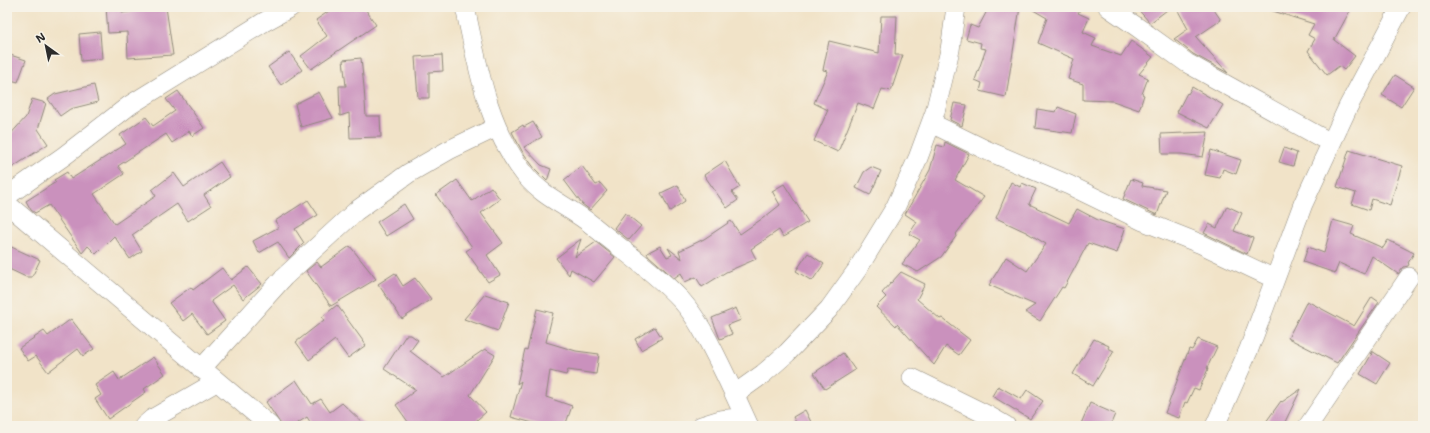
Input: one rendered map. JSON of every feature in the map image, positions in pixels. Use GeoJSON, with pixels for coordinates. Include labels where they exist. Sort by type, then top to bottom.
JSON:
{"type":"FeatureCollection","features":[{"type":"Feature","properties":{"kind":"street"},"geometry":{"type":"LineString","coordinates":[[7,196],[64,156],[130,105],[264,22],[291,7]]}},
{"type":"Feature","properties":{"kind":"street"},"geometry":{"type":"LineString","coordinates":[[465,7],[489,109],[501,136],[527,176],[557,203],[584,219],[654,275],[682,302],[705,334],[735,394],[747,422],[720,420],[701,426]]}},
{"type":"Feature","properties":{"kind":"street"},"geometry":{"type":"LineString","coordinates":[[735,394],[763,374],[787,353],[829,309],[857,270],[895,208],[918,158],[935,112],[950,50],[956,7]]}},
{"type":"Feature","properties":{"kind":"street"},"geometry":{"type":"LineString","coordinates":[[1108,7],[1187,63],[1331,142]]}},
{"type":"Feature","properties":{"kind":"street"},"geometry":{"type":"LineString","coordinates":[[1215,426],[1249,349],[1303,204],[1348,107],[1401,7]]}},
{"type":"Feature","properties":{"kind":"street"},"geometry":{"type":"LineString","coordinates":[[931,123],[986,150],[1069,185],[1143,221],[1201,244],[1275,279]]}},
{"type":"Feature","properties":{"kind":"street"},"geometry":{"type":"LineString","coordinates":[[201,369],[284,277],[356,211],[409,173],[449,150],[497,127]]}},
{"type":"Feature","properties":{"kind":"street"},"geometry":{"type":"LineString","coordinates":[[10,212],[108,288],[216,382],[270,426]]}},
{"type":"Feature","properties":{"kind":"street"},"geometry":{"type":"LineString","coordinates":[[1308,426],[1409,277]]}},
{"type":"Feature","properties":{"kind":"street"},"geometry":{"type":"LineString","coordinates":[[912,378],[987,414],[1006,426]]}},
{"type":"Feature","properties":{"kind":"street"},"geometry":{"type":"LineString","coordinates":[[144,426],[216,382]]}},
{"type":"Feature","properties":{"kind":"building"},"geometry":{"type":"Polygon","coordinates":[[[106,7],[122,7],[122,13],[166,7],[173,55],[128,58],[127,32],[108,33],[106,7]]]}},
{"type":"Feature","properties":{"kind":"building"},"geometry":{"type":"Polygon","coordinates":[[[335,7],[364,7],[376,25],[311,69],[301,56],[327,36],[316,20],[335,7]]]}},
{"type":"Feature","properties":{"kind":"building"},"geometry":{"type":"Polygon","coordinates":[[[989,7],[1020,7],[1006,97],[980,91],[982,83],[975,80],[986,49],[980,48],[981,43],[966,39],[970,25],[978,28],[989,7]]]}},
{"type":"Feature","properties":{"kind":"building"},"geometry":{"type":"Polygon","coordinates":[[[1028,7],[1082,7],[1078,13],[1089,18],[1083,32],[1096,38],[1092,46],[1121,56],[1131,41],[1153,57],[1139,74],[1148,78],[1142,94],[1144,95],[1139,110],[1113,101],[1083,100],[1083,84],[1068,79],[1074,59],[1038,43],[1047,18],[1028,7]]]}},
{"type":"Feature","properties":{"kind":"building"},"geometry":{"type":"Polygon","coordinates":[[[1136,7],[1171,7],[1150,23],[1136,7]]]}},
{"type":"Feature","properties":{"kind":"building"},"geometry":{"type":"Polygon","coordinates":[[[1176,7],[1212,7],[1221,20],[1196,37],[1228,73],[1193,54],[1174,39],[1188,29],[1176,7]]]}},
{"type":"Feature","properties":{"kind":"building"},"geometry":{"type":"Polygon","coordinates":[[[1270,7],[1352,7],[1334,40],[1355,56],[1344,70],[1339,66],[1327,75],[1308,51],[1315,39],[1308,35],[1314,24],[1270,10],[1270,7]]]}},
{"type":"Feature","properties":{"kind":"building"},"geometry":{"type":"Polygon","coordinates":[[[881,16],[897,16],[895,55],[903,55],[891,91],[882,89],[874,109],[858,103],[838,152],[814,141],[828,110],[814,103],[828,71],[823,70],[829,41],[879,53],[881,16]]]}},
{"type":"Feature","properties":{"kind":"building"},"geometry":{"type":"Polygon","coordinates":[[[100,32],[102,59],[81,61],[79,34],[100,32]]]}},
{"type":"Feature","properties":{"kind":"building"},"geometry":{"type":"Polygon","coordinates":[[[289,52],[302,70],[281,85],[268,67],[289,52]]]}},
{"type":"Feature","properties":{"kind":"building"},"geometry":{"type":"Polygon","coordinates":[[[7,54],[26,60],[18,82],[7,79],[7,54]]]}},
{"type":"Feature","properties":{"kind":"building"},"geometry":{"type":"Polygon","coordinates":[[[442,55],[443,71],[429,72],[429,98],[418,98],[415,57],[442,55]]]}},
{"type":"Feature","properties":{"kind":"building"},"geometry":{"type":"Polygon","coordinates":[[[361,58],[366,116],[380,116],[381,137],[350,138],[349,113],[340,116],[339,86],[346,86],[343,60],[361,58]]]}},
{"type":"Feature","properties":{"kind":"building"},"geometry":{"type":"Polygon","coordinates":[[[1395,75],[1414,87],[1401,107],[1382,95],[1395,75]]]}},
{"type":"Feature","properties":{"kind":"building"},"geometry":{"type":"Polygon","coordinates":[[[94,85],[98,102],[70,109],[60,116],[48,99],[55,94],[94,85]]]}},
{"type":"Feature","properties":{"kind":"building"},"geometry":{"type":"Polygon","coordinates":[[[1192,87],[1223,105],[1209,128],[1177,112],[1187,93],[1188,94],[1192,87]]]}},
{"type":"Feature","properties":{"kind":"building"},"geometry":{"type":"Polygon","coordinates":[[[178,91],[204,128],[192,136],[189,131],[172,143],[166,134],[118,166],[124,174],[94,194],[115,224],[156,196],[152,190],[174,173],[184,187],[220,162],[230,177],[204,195],[211,206],[188,221],[177,204],[132,235],[142,251],[130,259],[114,236],[96,254],[88,246],[82,253],[49,205],[35,213],[31,210],[26,201],[56,182],[54,180],[67,172],[71,179],[126,144],[120,135],[146,117],[153,126],[175,111],[166,99],[178,91]]]}},
{"type":"Feature","properties":{"kind":"building"},"geometry":{"type":"Polygon","coordinates":[[[319,92],[333,118],[301,127],[295,104],[319,92]]]}},
{"type":"Feature","properties":{"kind":"building"},"geometry":{"type":"Polygon","coordinates":[[[32,99],[46,103],[38,129],[48,144],[7,171],[7,138],[26,117],[32,99]]]}},
{"type":"Feature","properties":{"kind":"building"},"geometry":{"type":"Polygon","coordinates":[[[954,103],[967,105],[962,126],[950,120],[954,103]]]}},
{"type":"Feature","properties":{"kind":"building"},"geometry":{"type":"Polygon","coordinates":[[[1058,107],[1076,114],[1072,133],[1035,128],[1037,109],[1056,112],[1058,107]]]}},
{"type":"Feature","properties":{"kind":"building"},"geometry":{"type":"Polygon","coordinates":[[[533,122],[542,137],[524,147],[541,165],[551,169],[547,181],[535,169],[522,151],[512,132],[523,125],[524,127],[533,122]]]}},
{"type":"Feature","properties":{"kind":"building"},"geometry":{"type":"Polygon","coordinates":[[[1208,132],[1203,157],[1182,154],[1162,154],[1161,134],[1208,132]]]}},
{"type":"Feature","properties":{"kind":"building"},"geometry":{"type":"Polygon","coordinates":[[[945,142],[969,154],[955,180],[984,197],[956,234],[957,235],[941,257],[918,272],[902,264],[920,240],[909,234],[917,222],[905,214],[930,170],[937,145],[944,147],[945,142]]]}},
{"type":"Feature","properties":{"kind":"building"},"geometry":{"type":"Polygon","coordinates":[[[1284,148],[1297,153],[1293,166],[1279,162],[1284,148]]]}},
{"type":"Feature","properties":{"kind":"building"},"geometry":{"type":"Polygon","coordinates":[[[1211,150],[1241,160],[1236,174],[1223,169],[1220,178],[1205,175],[1211,150]]]}},
{"type":"Feature","properties":{"kind":"building"},"geometry":{"type":"Polygon","coordinates":[[[1349,150],[1402,166],[1390,205],[1372,199],[1369,210],[1352,204],[1356,193],[1337,187],[1349,150]]]}},
{"type":"Feature","properties":{"kind":"building"},"geometry":{"type":"Polygon","coordinates":[[[725,161],[740,187],[732,192],[738,200],[727,208],[704,175],[725,161]]]}},
{"type":"Feature","properties":{"kind":"building"},"geometry":{"type":"Polygon","coordinates":[[[582,166],[596,185],[600,183],[607,191],[590,210],[582,204],[564,180],[582,166]]]}},
{"type":"Feature","properties":{"kind":"building"},"geometry":{"type":"Polygon","coordinates":[[[871,167],[881,171],[870,195],[856,188],[864,172],[871,167]]]}},
{"type":"Feature","properties":{"kind":"building"},"geometry":{"type":"Polygon","coordinates":[[[1131,179],[1143,183],[1142,186],[1166,190],[1157,215],[1123,199],[1131,179]]]}},
{"type":"Feature","properties":{"kind":"building"},"geometry":{"type":"Polygon","coordinates":[[[457,180],[472,201],[491,187],[500,199],[481,213],[503,243],[487,255],[500,275],[488,282],[466,251],[472,247],[436,195],[457,180]]]}},
{"type":"Feature","properties":{"kind":"building"},"geometry":{"type":"Polygon","coordinates":[[[1011,182],[1020,187],[1022,183],[1036,189],[1029,204],[1069,223],[1077,209],[1098,220],[1125,229],[1117,253],[1088,243],[1064,288],[1062,287],[1040,321],[1025,312],[1035,305],[989,285],[1006,257],[1027,271],[1046,244],[1026,232],[996,218],[1011,182]]]}},
{"type":"Feature","properties":{"kind":"building"},"geometry":{"type":"Polygon","coordinates":[[[784,184],[808,222],[783,237],[779,230],[751,249],[756,259],[726,272],[702,287],[696,277],[685,282],[681,273],[674,278],[647,253],[660,246],[667,257],[672,255],[668,248],[682,259],[679,251],[704,239],[731,221],[740,234],[780,205],[772,191],[784,184]]]}},
{"type":"Feature","properties":{"kind":"building"},"geometry":{"type":"Polygon","coordinates":[[[678,185],[685,201],[670,211],[661,193],[678,185]]]}},
{"type":"Feature","properties":{"kind":"building"},"geometry":{"type":"Polygon","coordinates":[[[308,200],[318,215],[295,229],[304,243],[289,258],[278,242],[259,253],[253,241],[279,227],[275,221],[308,200]]]}},
{"type":"Feature","properties":{"kind":"building"},"geometry":{"type":"Polygon","coordinates":[[[404,204],[413,219],[386,236],[377,222],[404,204]]]}},
{"type":"Feature","properties":{"kind":"building"},"geometry":{"type":"Polygon","coordinates":[[[1227,206],[1242,213],[1234,231],[1253,238],[1247,254],[1204,233],[1209,224],[1217,228],[1227,206]]]}},
{"type":"Feature","properties":{"kind":"building"},"geometry":{"type":"Polygon","coordinates":[[[625,213],[641,226],[629,240],[614,228],[625,213]]]}},
{"type":"Feature","properties":{"kind":"building"},"geometry":{"type":"Polygon","coordinates":[[[1333,220],[1354,226],[1351,234],[1383,248],[1388,240],[1414,253],[1408,263],[1408,266],[1404,267],[1398,274],[1372,256],[1364,274],[1339,263],[1335,273],[1303,262],[1308,247],[1324,253],[1333,220]]]}},
{"type":"Feature","properties":{"kind":"building"},"geometry":{"type":"Polygon","coordinates":[[[581,239],[575,257],[596,242],[615,257],[594,282],[571,269],[569,275],[556,258],[581,239]]]}},
{"type":"Feature","properties":{"kind":"building"},"geometry":{"type":"Polygon","coordinates":[[[7,245],[40,260],[32,277],[26,277],[7,268],[7,245]]]}},
{"type":"Feature","properties":{"kind":"building"},"geometry":{"type":"Polygon","coordinates":[[[350,246],[376,279],[331,306],[306,271],[317,262],[321,267],[350,246]]]}},
{"type":"Feature","properties":{"kind":"building"},"geometry":{"type":"Polygon","coordinates":[[[808,253],[824,264],[812,281],[796,271],[808,253]]]}},
{"type":"Feature","properties":{"kind":"building"},"geometry":{"type":"Polygon","coordinates":[[[248,267],[262,284],[243,299],[233,285],[211,301],[225,321],[207,334],[192,314],[183,321],[169,303],[191,287],[193,290],[222,268],[231,280],[248,267]]]}},
{"type":"Feature","properties":{"kind":"building"},"geometry":{"type":"Polygon","coordinates":[[[901,272],[925,284],[917,299],[940,319],[942,318],[970,340],[959,355],[946,346],[934,365],[897,324],[896,326],[876,307],[886,297],[882,293],[901,272]]]}},
{"type":"Feature","properties":{"kind":"building"},"geometry":{"type":"Polygon","coordinates":[[[395,273],[403,286],[415,278],[431,299],[402,319],[378,284],[395,273]]]}},
{"type":"Feature","properties":{"kind":"building"},"geometry":{"type":"Polygon","coordinates":[[[485,294],[509,302],[498,331],[464,319],[485,294]]]}},
{"type":"Feature","properties":{"kind":"building"},"geometry":{"type":"Polygon","coordinates":[[[1372,297],[1379,302],[1337,363],[1288,338],[1307,301],[1354,326],[1372,297]]]}},
{"type":"Feature","properties":{"kind":"building"},"geometry":{"type":"Polygon","coordinates":[[[337,305],[366,345],[348,358],[335,340],[309,360],[296,342],[324,320],[322,317],[337,305]]]}},
{"type":"Feature","properties":{"kind":"building"},"geometry":{"type":"Polygon","coordinates":[[[736,308],[741,320],[728,325],[732,334],[720,339],[712,318],[736,308]]]}},
{"type":"Feature","properties":{"kind":"building"},"geometry":{"type":"Polygon","coordinates":[[[537,309],[553,313],[546,342],[576,351],[599,354],[596,374],[568,370],[566,375],[550,371],[546,397],[572,406],[565,426],[544,426],[511,417],[521,381],[517,384],[525,349],[527,350],[537,309]]]}},
{"type":"Feature","properties":{"kind":"building"},"geometry":{"type":"Polygon","coordinates":[[[71,319],[94,349],[83,356],[78,349],[48,372],[36,356],[28,361],[19,348],[44,331],[48,336],[71,319]]]}},
{"type":"Feature","properties":{"kind":"building"},"geometry":{"type":"Polygon","coordinates":[[[655,327],[662,338],[641,350],[635,339],[655,327]]]}},
{"type":"Feature","properties":{"kind":"building"},"geometry":{"type":"Polygon","coordinates":[[[406,335],[411,335],[418,340],[410,351],[444,377],[485,349],[495,355],[470,395],[486,412],[470,426],[411,426],[396,405],[416,390],[384,369],[406,335]]]}},
{"type":"Feature","properties":{"kind":"building"},"geometry":{"type":"Polygon","coordinates":[[[1094,339],[1109,346],[1108,348],[1114,351],[1093,386],[1073,374],[1094,339]]]}},
{"type":"Feature","properties":{"kind":"building"},"geometry":{"type":"Polygon","coordinates":[[[1198,339],[1217,347],[1199,390],[1194,388],[1187,403],[1185,402],[1179,418],[1165,413],[1189,349],[1192,350],[1198,339]]]}},
{"type":"Feature","properties":{"kind":"building"},"geometry":{"type":"Polygon","coordinates":[[[1372,351],[1390,363],[1377,384],[1360,374],[1373,352],[1370,354],[1372,351]]]}},
{"type":"Feature","properties":{"kind":"building"},"geometry":{"type":"Polygon","coordinates":[[[843,353],[855,370],[825,389],[814,373],[843,353]]]}},
{"type":"Feature","properties":{"kind":"building"},"geometry":{"type":"Polygon","coordinates":[[[153,357],[165,374],[144,389],[146,392],[108,419],[95,399],[101,395],[95,385],[114,372],[119,380],[153,357]]]}},
{"type":"Feature","properties":{"kind":"building"},"geometry":{"type":"Polygon","coordinates":[[[296,380],[312,404],[321,399],[330,412],[342,403],[366,426],[310,426],[312,425],[307,417],[293,426],[282,426],[266,402],[296,380]]]}},
{"type":"Feature","properties":{"kind":"building"},"geometry":{"type":"Polygon","coordinates":[[[998,386],[1021,399],[1027,390],[1043,401],[1030,419],[992,396],[998,386]]]}},
{"type":"Feature","properties":{"kind":"building"},"geometry":{"type":"Polygon","coordinates":[[[1301,389],[1283,426],[1263,426],[1281,401],[1282,402],[1301,389]]]}},
{"type":"Feature","properties":{"kind":"building"},"geometry":{"type":"Polygon","coordinates":[[[1090,403],[1115,414],[1110,426],[1080,426],[1090,403]]]}},
{"type":"Feature","properties":{"kind":"building"},"geometry":{"type":"Polygon","coordinates":[[[805,410],[813,426],[798,426],[793,417],[805,410]]]}}]}
